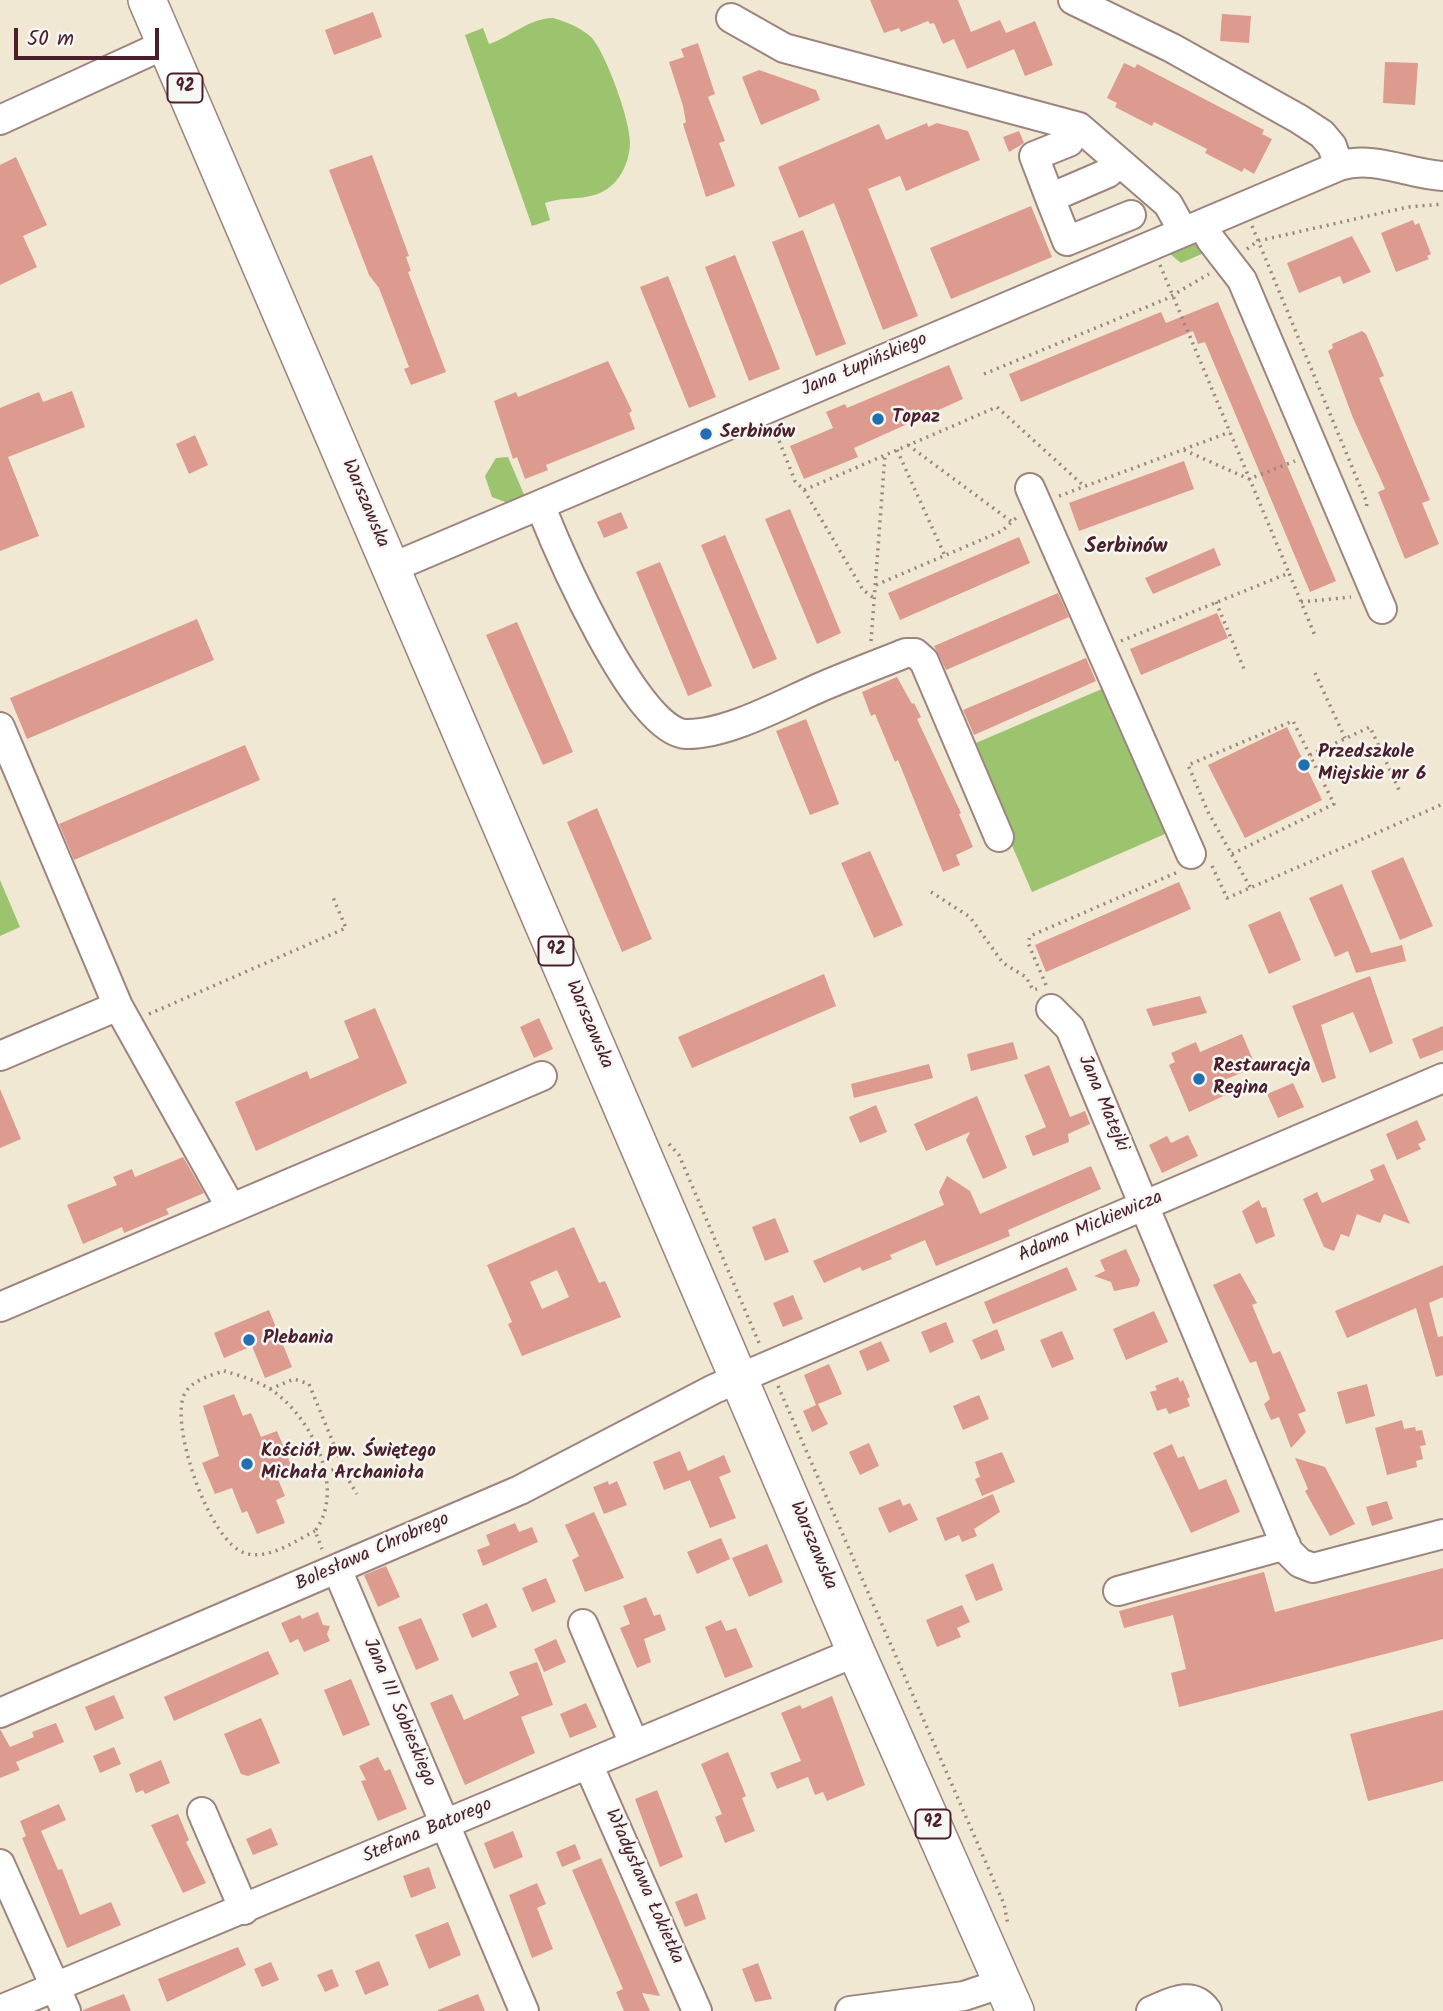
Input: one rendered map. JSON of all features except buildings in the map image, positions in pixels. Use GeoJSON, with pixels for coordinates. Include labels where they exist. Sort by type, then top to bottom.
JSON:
{"type":"FeatureCollection","features":[{"type":"Feature","properties":{"kind":"main road","name":"Warszawska"},"geometry":{"type":"LineString","coordinates":[[147,0],[391,568],[751,1365],[856,1652],[1009,1997]]}},
{"type":"Feature","properties":{"kind":"street"},"geometry":{"type":"LineString","coordinates":[[1073,0],[1172,48],[1299,119],[1322,134],[1332,146],[1339,166]]}},
{"type":"Feature","properties":{"kind":"street"},"geometry":{"type":"LineString","coordinates":[[731,18],[784,48],[1079,127],[1210,240],[1242,280],[1379,602]]}},
{"type":"Feature","properties":{"kind":"street"},"geometry":{"type":"LineString","coordinates":[[0,120],[166,44]]}},
{"type":"Feature","properties":{"kind":"street"},"geometry":{"type":"LineString","coordinates":[[1069,142],[1034,156],[1067,241],[1131,215]]}},
{"type":"Feature","properties":{"kind":"street","name":"Jana Łupińskiego"},"geometry":{"type":"LineString","coordinates":[[391,568],[1339,166],[1371,162],[1404,171],[1443,176]]}},
{"type":"Feature","properties":{"kind":"street"},"geometry":{"type":"LineString","coordinates":[[1051,198],[1108,173],[1119,163]]}},
{"type":"Feature","properties":{"kind":"street"},"geometry":{"type":"LineString","coordinates":[[1037,496],[1193,861]]}},
{"type":"Feature","properties":{"kind":"street"},"geometry":{"type":"LineString","coordinates":[[540,505],[605,644],[656,719],[669,729],[685,734],[730,725],[906,653],[915,653],[923,661],[999,837]]}},
{"type":"Feature","properties":{"kind":"street"},"geometry":{"type":"LineString","coordinates":[[0,727],[123,1015],[231,1208]]}},
{"type":"Feature","properties":{"kind":"street","name":"Jana Matejki"},"geometry":{"type":"LineString","coordinates":[[1051,996],[1070,1028],[1286,1545]]}},
{"type":"Feature","properties":{"kind":"street"},"geometry":{"type":"LineString","coordinates":[[0,1056],[123,1015]]}},
{"type":"Feature","properties":{"kind":"street"},"geometry":{"type":"LineString","coordinates":[[0,1307],[541,1076]]}},
{"type":"Feature","properties":{"kind":"street","name":"Adama Mickiewicza"},"geometry":{"type":"LineString","coordinates":[[751,1365],[1145,1205],[1443,1078]]}},
{"type":"Feature","properties":{"kind":"street","name":"Bolesława Chrobrego"},"geometry":{"type":"LineString","coordinates":[[0,1713],[332,1564],[520,1490],[751,1365]]}},
{"type":"Feature","properties":{"kind":"street"},"geometry":{"type":"LineString","coordinates":[[1118,1591],[1286,1545],[1300,1563],[1313,1568],[1443,1534]]}},
{"type":"Feature","properties":{"kind":"street","name":"Jana III Sobieskiego"},"geometry":{"type":"LineString","coordinates":[[332,1564],[524,2011]]}},
{"type":"Feature","properties":{"kind":"street"},"geometry":{"type":"LineString","coordinates":[[583,1624],[634,1744]]}},
{"type":"Feature","properties":{"kind":"street","name":"Stefana Batorego"},"geometry":{"type":"LineString","coordinates":[[0,2010],[60,1999],[244,1910],[856,1652]]}},
{"type":"Feature","properties":{"kind":"street","name":"Władysława Łokietka"},"geometry":{"type":"LineString","coordinates":[[588,1764],[696,2011]]}},
{"type":"Feature","properties":{"kind":"street"},"geometry":{"type":"LineString","coordinates":[[202,1812],[244,1910]]}},
{"type":"Feature","properties":{"kind":"street"},"geometry":{"type":"LineString","coordinates":[[0,1864],[60,1999]]}},
{"type":"Feature","properties":{"kind":"street"},"geometry":{"type":"LineString","coordinates":[[850,2011],[964,1996],[1009,1997]]}},
{"type":"Feature","properties":{"kind":"street"},"geometry":{"type":"LineString","coordinates":[[1151,2011],[1184,1998],[1195,2000],[1207,2011]]}},
{"type":"Feature","properties":{"kind":"path"},"geometry":{"type":"LineString","coordinates":[[1249,218],[1367,503],[1365,517]]}},
{"type":"Feature","properties":{"kind":"path"},"geometry":{"type":"LineString","coordinates":[[1157,256],[1317,638]]}},
{"type":"Feature","properties":{"kind":"path"},"geometry":{"type":"LineString","coordinates":[[804,490],[997,407],[1084,487]]}},
{"type":"Feature","properties":{"kind":"path"},"geometry":{"type":"LineString","coordinates":[[771,420],[795,481],[804,490],[863,590],[874,598]]}},
{"type":"Feature","properties":{"kind":"path"},"geometry":{"type":"LineString","coordinates":[[876,585],[1002,531],[1037,496],[1084,487],[1230,432]]}},
{"type":"Feature","properties":{"kind":"path"},"geometry":{"type":"LineString","coordinates":[[908,445],[1012,522]]}},
{"type":"Feature","properties":{"kind":"path"},"geometry":{"type":"LineString","coordinates":[[897,450],[945,556]]}},
{"type":"Feature","properties":{"kind":"path"},"geometry":{"type":"LineString","coordinates":[[1184,450],[1249,479],[1316,453]]}},
{"type":"Feature","properties":{"kind":"path"},"geometry":{"type":"LineString","coordinates":[[869,668],[886,455]]}},
{"type":"Feature","properties":{"kind":"path"},"geometry":{"type":"LineString","coordinates":[[1109,646],[1289,573]]}},
{"type":"Feature","properties":{"kind":"path"},"geometry":{"type":"LineString","coordinates":[[1216,602],[1244,669]]}},
{"type":"Feature","properties":{"kind":"path"},"geometry":{"type":"LineString","coordinates":[[1301,602],[1379,602]]}},
{"type":"Feature","properties":{"kind":"path"},"geometry":{"type":"LineString","coordinates":[[1315,673],[1345,738]]}},
{"type":"Feature","properties":{"kind":"path"},"geometry":{"type":"LineString","coordinates":[[1232,854],[1334,804],[1293,721],[1188,765],[1208,812],[1250,887]]}},
{"type":"Feature","properties":{"kind":"path"},"geometry":{"type":"LineString","coordinates":[[1310,755],[1370,727],[1400,792]]}},
{"type":"Feature","properties":{"kind":"path"},"geometry":{"type":"LineString","coordinates":[[1051,996],[1028,943],[1030,936],[1193,861],[1227,898],[1443,804]]}},
{"type":"Feature","properties":{"kind":"path"},"geometry":{"type":"LineString","coordinates":[[931,892],[970,917],[1003,963],[1026,977],[1033,990],[1051,996]]}},
{"type":"Feature","properties":{"kind":"path"},"geometry":{"type":"LineString","coordinates":[[123,1015],[346,928],[332,895]]}},
{"type":"Feature","properties":{"kind":"path"},"geometry":{"type":"LineString","coordinates":[[675,1150],[751,1365]]}},
{"type":"Feature","properties":{"kind":"path"},"geometry":{"type":"LineString","coordinates":[[224,1371],[270,1389],[291,1408],[305,1427],[326,1473],[326,1516],[315,1531],[261,1554],[244,1553],[230,1543],[218,1527],[199,1492],[188,1454],[183,1421],[183,1397],[186,1391],[201,1379],[224,1371]]}},
{"type":"Feature","properties":{"kind":"path"},"geometry":{"type":"LineString","coordinates":[[270,1389],[294,1379],[309,1384],[343,1466],[358,1494]]}},
{"type":"Feature","properties":{"kind":"path"},"geometry":{"type":"LineString","coordinates":[[775,1379],[1004,1904],[1010,1932]]}},
{"type":"Feature","properties":{"kind":"path"},"geometry":{"type":"LineString","coordinates":[[326,1473],[343,1466]]}},
{"type":"Feature","properties":{"kind":"path"},"geometry":{"type":"LineString","coordinates":[[315,1531],[332,1564]]}},
{"type":"Feature","properties":{"kind":"green space"},"geometry":{"type":"Polygon","coordinates":[[[553,18],[582,30],[597,45],[622,103],[630,148],[622,172],[611,186],[595,195],[545,203],[550,220],[532,226],[465,35],[483,28],[489,44],[536,21],[553,18]]]}},
{"type":"Feature","properties":{"kind":"green space"},"geometry":{"type":"Polygon","coordinates":[[[1199,241],[1204,253],[1181,263],[1170,254],[1199,241]]]}},
{"type":"Feature","properties":{"kind":"green space"},"geometry":{"type":"Polygon","coordinates":[[[508,457],[526,499],[505,502],[492,497],[485,476],[496,458],[508,457]]]}},
{"type":"Feature","properties":{"kind":"green space"},"geometry":{"type":"Polygon","coordinates":[[[1111,685],[1174,830],[1032,892],[969,746],[1111,685]]]}},
{"type":"Feature","properties":{"kind":"green space"},"geometry":{"type":"Polygon","coordinates":[[[0,880],[20,927],[0,936],[0,880]]]}},
{"type":"Feature","properties":{"kind":"place","name":"Topaz"},"geometry":{"type":"Point","coordinates":[878,419]}},
{"type":"Feature","properties":{"kind":"place","name":"Serbinów"},"geometry":{"type":"Point","coordinates":[706,434]}},
{"type":"Feature","properties":{"kind":"place","name":"Przedszkole Miejskie nr 6"},"geometry":{"type":"Point","coordinates":[1304,765]}},
{"type":"Feature","properties":{"kind":"place","name":"Restauracja Regina"},"geometry":{"type":"Point","coordinates":[1199,1079]}},
{"type":"Feature","properties":{"kind":"place","name":"Plebania"},"geometry":{"type":"Point","coordinates":[249,1340]}},
{"type":"Feature","properties":{"kind":"place","name":"Kościół pw. Świętego Michała Archanioła"},"geometry":{"type":"Point","coordinates":[247,1464]}},
{"type":"Feature","properties":{"kind":"district","name":"Serbinów"},"geometry":{"type":"Point","coordinates":[1126,548]}}]}
